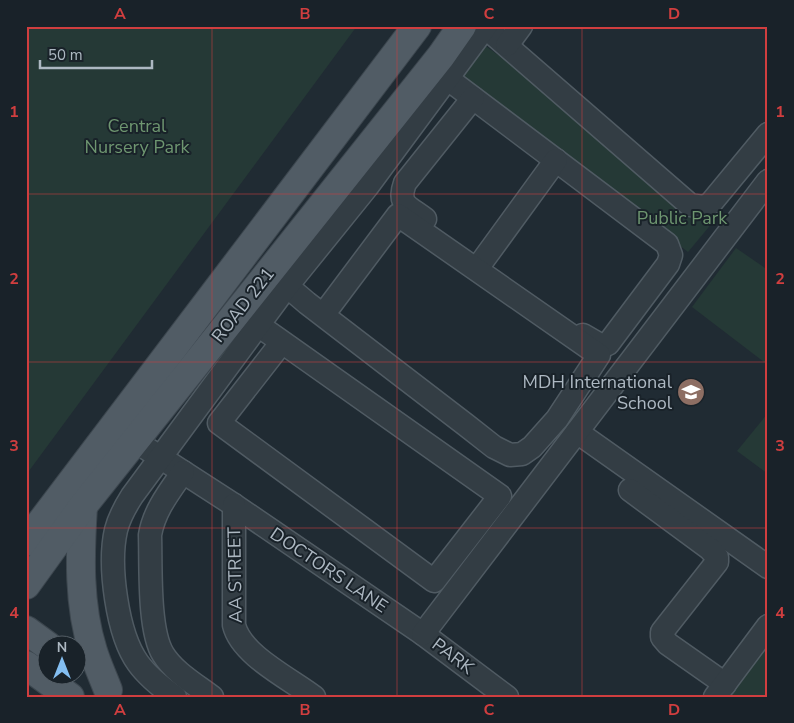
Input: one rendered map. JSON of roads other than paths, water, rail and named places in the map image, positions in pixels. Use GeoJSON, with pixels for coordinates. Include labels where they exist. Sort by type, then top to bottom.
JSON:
{"type":"FeatureCollection","features":[{"type":"Feature","properties":{"kind":"main road","name":"ROAD 221"},"geometry":{"type":"LineString","coordinates":[[26,542],[417,26]]}},
{"type":"Feature","properties":{"kind":"main road","name":"ROAD 221"},"geometry":{"type":"LineString","coordinates":[[26,585],[83,506],[441,56],[462,26]]}},
{"type":"Feature","properties":{"kind":"main road"},"geometry":{"type":"LineString","coordinates":[[83,506],[80,555],[84,607],[92,650],[113,693]]}},
{"type":"Feature","properties":{"kind":"main road"},"geometry":{"type":"LineString","coordinates":[[26,630],[38,639]]}},
{"type":"Feature","properties":{"kind":"main road"},"geometry":{"type":"LineString","coordinates":[[26,664],[70,697]]}},
{"type":"Feature","properties":{"kind":"main road"},"geometry":{"type":"LineString","coordinates":[[88,675],[113,693]]}},
{"type":"Feature","properties":{"kind":"street"},"geometry":{"type":"LineString","coordinates":[[507,45],[521,26]]}},
{"type":"Feature","properties":{"kind":"street"},"geometry":{"type":"LineString","coordinates":[[175,697],[154,681],[138,663],[126,640],[120,619],[115,584],[116,531],[121,514],[161,456],[287,286],[367,187],[485,27],[690,205],[704,207],[711,203],[768,134]]}},
{"type":"Feature","properties":{"kind":"street"},"geometry":{"type":"LineString","coordinates":[[448,79],[666,244],[671,255],[668,264],[608,344],[602,346],[594,343],[481,263],[402,200],[400,195],[405,183],[473,98]]}},
{"type":"Feature","properties":{"kind":"street"},"geometry":{"type":"LineString","coordinates":[[481,263],[556,160]]}},
{"type":"Feature","properties":{"kind":"street"},"geometry":{"type":"LineString","coordinates":[[423,634],[443,611],[768,181]]}},
{"type":"Feature","properties":{"kind":"street"},"geometry":{"type":"LineString","coordinates":[[287,286],[323,315],[466,426],[494,447],[510,455],[522,454],[532,447],[557,418],[599,355],[398,215],[323,315]]}},
{"type":"Feature","properties":{"kind":"street"},"geometry":{"type":"LineString","coordinates":[[258,325],[500,496],[434,582],[219,423],[282,342]]}},
{"type":"Feature","properties":{"kind":"street"},"geometry":{"type":"LineString","coordinates":[[577,432],[768,567]]}},
{"type":"Feature","properties":{"kind":"street","name":"DOCTORS LANE"},"geometry":{"type":"LineString","coordinates":[[135,441],[161,456],[423,634]]}},
{"type":"Feature","properties":{"kind":"street"},"geometry":{"type":"LineString","coordinates":[[183,472],[161,504],[152,524],[150,535],[153,615],[158,643],[162,653],[173,666],[212,697]]}},
{"type":"Feature","properties":{"kind":"street"},"geometry":{"type":"LineString","coordinates":[[630,490],[710,549],[717,557],[717,562],[662,632],[662,637],[668,644],[720,690],[768,626]]}},
{"type":"Feature","properties":{"kind":"street","name":"AA STREET"},"geometry":{"type":"LineString","coordinates":[[234,505],[234,618],[236,636],[247,649],[314,697]]}},
{"type":"Feature","properties":{"kind":"street","name":"PARK"},"geometry":{"type":"LineString","coordinates":[[423,634],[507,697]]}},
{"type":"Feature","properties":{"kind":"place","name":"MDH International School"},"geometry":{"type":"Point","coordinates":[691,392]}},
{"type":"Feature","properties":{"kind":"park label","name":"Central Nursery Park"},"geometry":{"type":"Point","coordinates":[137,136]}},
{"type":"Feature","properties":{"kind":"park label","name":"Public Park"},"geometry":{"type":"Point","coordinates":[682,218]}}]}
